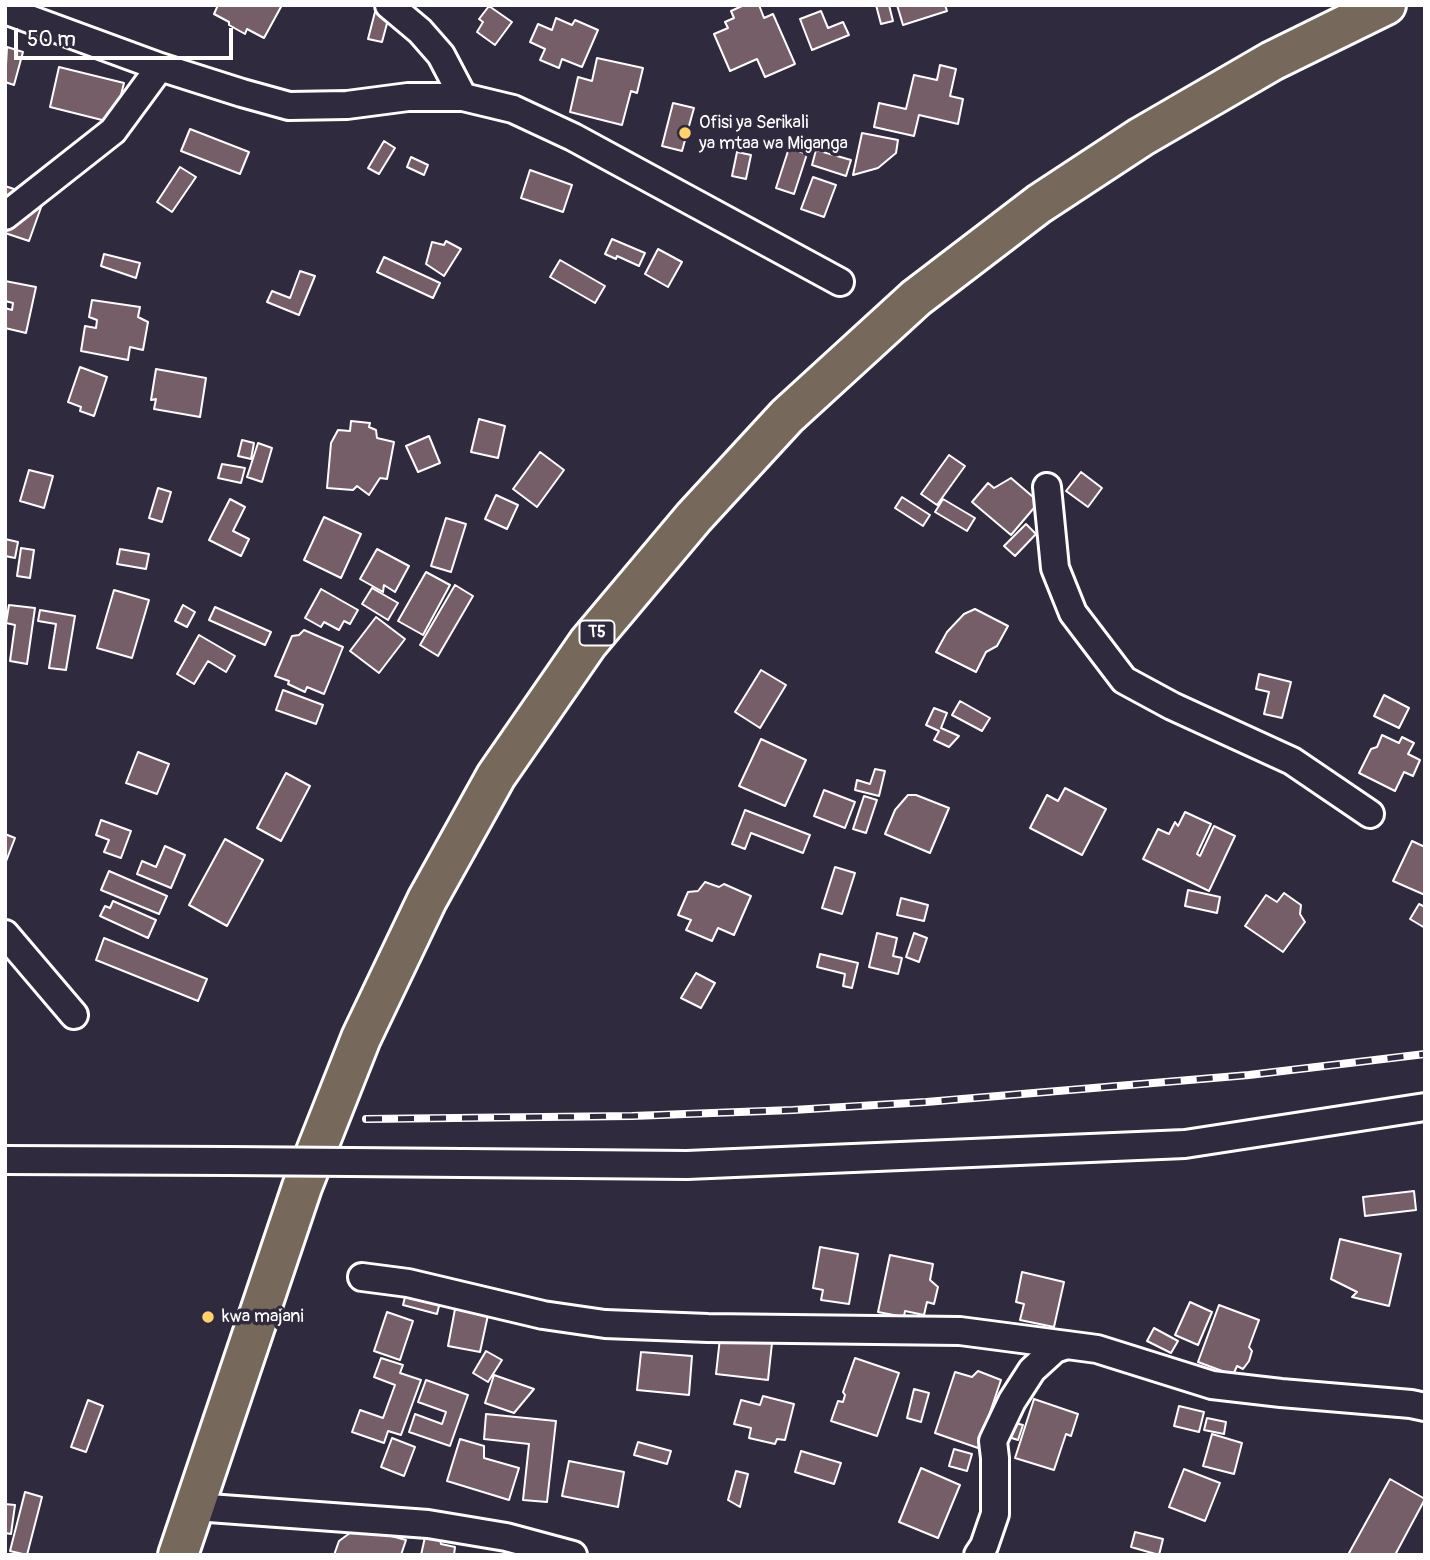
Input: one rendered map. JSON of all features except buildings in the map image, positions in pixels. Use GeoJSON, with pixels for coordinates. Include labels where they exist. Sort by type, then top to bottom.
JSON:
{"type":"FeatureCollection","features":[{"type":"Feature","properties":{"kind":"highway","name":"T5"},"geometry":{"type":"LineString","coordinates":[[178,1555],[302,1187],[361,1038],[427,900],[496,776],[588,643],[694,517],[787,416],[916,298],[1039,205],[1141,137],[1272,61],[1386,5]]}},
{"type":"Feature","properties":{"kind":"street"},"geometry":{"type":"LineString","coordinates":[[389,5],[441,55],[463,97]]}},
{"type":"Feature","properties":{"kind":"street"},"geometry":{"type":"LineString","coordinates":[[5,10],[160,67],[289,106],[347,105],[408,97],[463,97],[513,108],[573,137],[840,282]]}},
{"type":"Feature","properties":{"kind":"street"},"geometry":{"type":"LineString","coordinates":[[5,216],[113,131],[160,67]]}},
{"type":"Feature","properties":{"kind":"street"},"geometry":{"type":"LineString","coordinates":[[1047,487],[1055,568],[1073,613],[1124,680],[1172,706],[1292,761],[1370,814]]}},
{"type":"Feature","properties":{"kind":"street"},"geometry":{"type":"LineString","coordinates":[[5,934],[74,1015]]}},
{"type":"Feature","properties":{"kind":"street"},"geometry":{"type":"LineString","coordinates":[[5,1160],[687,1165],[1172,1144],[1425,1107]]}},
{"type":"Feature","properties":{"kind":"street"},"geometry":{"type":"LineString","coordinates":[[362,1277],[408,1283],[543,1315],[605,1324],[960,1331],[1097,1349],[1212,1385],[1411,1404],[1425,1408]]}},
{"type":"Feature","properties":{"kind":"street"},"geometry":{"type":"LineString","coordinates":[[978,1555],[995,1514],[993,1441],[1012,1401],[1032,1370],[1055,1349],[1067,1345]]}},
{"type":"Feature","properties":{"kind":"street"},"geometry":{"type":"LineString","coordinates":[[195,1507],[428,1524],[506,1537],[573,1555]]}},
{"type":"Feature","properties":{"kind":"railway"},"geometry":{"type":"LineString","coordinates":[[366,1119],[632,1116],[926,1102],[1249,1075],[1425,1054]]}},
{"type":"Feature","properties":{"kind":"place","name":"Ofisi ya Serikali ya mtaa wa Miganga"},"geometry":{"type":"Point","coordinates":[685,133]}},
{"type":"Feature","properties":{"kind":"place","name":"kwa majani"},"geometry":{"type":"Point","coordinates":[208,1317]}}]}
